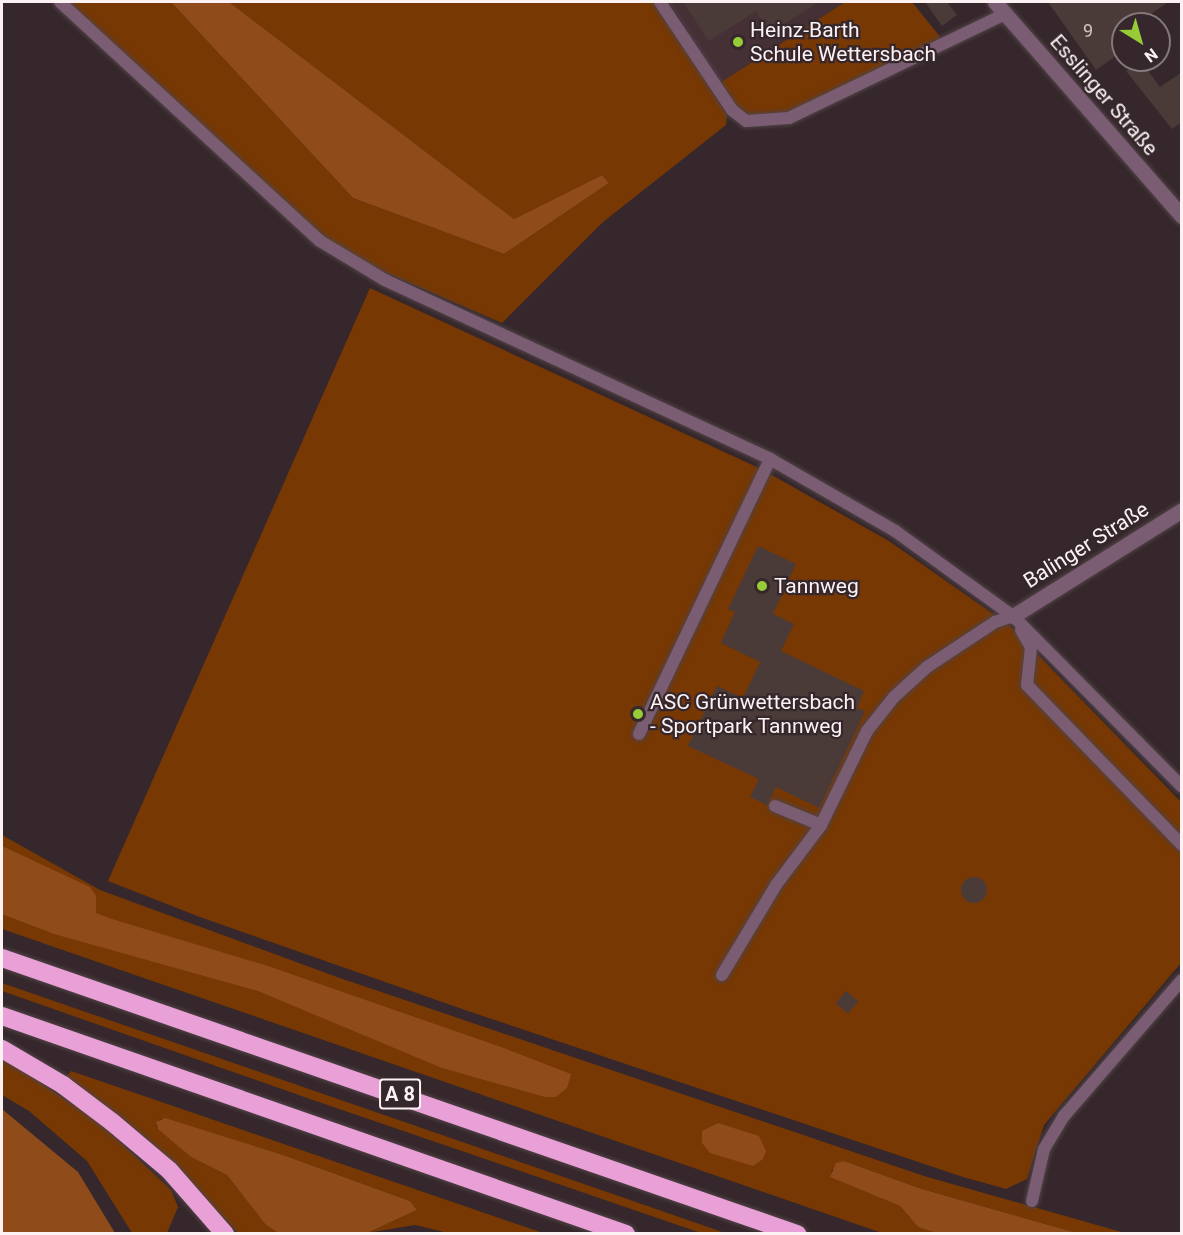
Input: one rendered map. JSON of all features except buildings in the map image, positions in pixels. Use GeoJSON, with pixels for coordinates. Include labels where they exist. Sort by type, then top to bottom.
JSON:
{"type":"FeatureCollection","features":[{"type":"Feature","properties":{"kind":"highway","name":"A 8"},"geometry":{"type":"LineString","coordinates":[[2,958],[797,1233]]}},
{"type":"Feature","properties":{"kind":"highway"},"geometry":{"type":"LineString","coordinates":[[2,1016],[626,1233]]}},
{"type":"Feature","properties":{"kind":"highway"},"geometry":{"type":"LineString","coordinates":[[2,1049],[63,1085],[112,1122],[168,1170],[225,1233]]}},
{"type":"Feature","properties":{"kind":"street","name":"Esslinger Straße"},"geometry":{"type":"LineString","coordinates":[[1000,5],[1182,216]]}},
{"type":"Feature","properties":{"kind":"street","name":"Balinger Straße"},"geometry":{"type":"LineString","coordinates":[[1013,616],[1182,510]]}},
{"type":"Feature","properties":{"kind":"lane"},"geometry":{"type":"LineString","coordinates":[[60,2],[320,241],[353,264],[530,350],[770,459],[896,531],[1013,616],[1182,787]]}},
{"type":"Feature","properties":{"kind":"lane"},"geometry":{"type":"LineString","coordinates":[[660,2],[732,110],[746,121],[789,118],[1000,5]]}},
{"type":"Feature","properties":{"kind":"lane"},"geometry":{"type":"LineString","coordinates":[[639,734],[770,459]]}},
{"type":"Feature","properties":{"kind":"lane"},"geometry":{"type":"LineString","coordinates":[[722,975],[776,885],[821,825],[867,731],[894,698],[927,667],[995,621],[1013,616]]}},
{"type":"Feature","properties":{"kind":"lane"},"geometry":{"type":"LineString","coordinates":[[1013,616],[1031,647],[1027,685],[1182,845]]}},
{"type":"Feature","properties":{"kind":"lane"},"geometry":{"type":"LineString","coordinates":[[775,806],[821,825]]}},
{"type":"Feature","properties":{"kind":"lane"},"geometry":{"type":"LineString","coordinates":[[1032,1201],[1044,1149],[1064,1116],[1182,980]]}},
{"type":"Feature","properties":{"kind":"shaded area"},"geometry":{"type":"Polygon","coordinates":[[[67,2],[171,2],[353,198],[504,254],[609,183],[602,175],[514,219],[229,2],[655,2],[727,115],[726,125],[603,222],[502,323],[352,258],[321,238],[67,2]]]}},
{"type":"Feature","properties":{"kind":"shaded area"},"geometry":{"type":"Polygon","coordinates":[[[171,2],[229,2],[514,219],[602,175],[609,183],[504,254],[353,198],[171,2]]]}},
{"type":"Feature","properties":{"kind":"shaded area","name":"Heinz-Barth Schule Wettersbach"},"geometry":{"type":"Polygon","coordinates":[[[669,2],[845,2],[720,83],[669,2]]]}},
{"type":"Feature","properties":{"kind":"shaded area"},"geometry":{"type":"Polygon","coordinates":[[[845,2],[912,2],[941,38],[790,112],[749,115],[738,110],[720,83],[845,2]]]}},
{"type":"Feature","properties":{"kind":"shaded area","name":"ASC Grünwettersbach - Sportpark Tannweg"},"geometry":{"type":"Polygon","coordinates":[[[370,288],[761,469],[889,541],[1009,625],[1181,802],[1181,963],[1044,1125],[1027,1179],[1006,1189],[963,1177],[465,1010],[200,917],[108,881],[370,288]]]}},
{"type":"Feature","properties":{"kind":"shaded area"},"geometry":{"type":"Polygon","coordinates":[[[2,835],[100,890],[337,977],[924,1176],[1125,1233],[1077,1233],[922,1189],[844,1161],[832,1170],[831,1177],[900,1206],[918,1227],[940,1233],[882,1233],[2,929],[2,835]]]}},
{"type":"Feature","properties":{"kind":"shaded area"},"geometry":{"type":"Polygon","coordinates":[[[2,846],[90,887],[96,896],[96,913],[268,966],[501,1047],[571,1074],[567,1088],[556,1097],[545,1097],[442,1068],[258,991],[54,934],[2,914],[2,846]]]}},
{"type":"Feature","properties":{"kind":"shaded area"},"geometry":{"type":"Polygon","coordinates":[[[2,983],[725,1233],[701,1233],[310,1099],[2,991],[2,983]]]}},
{"type":"Feature","properties":{"kind":"shaded area"},"geometry":{"type":"Polygon","coordinates":[[[2,1057],[99,1122],[171,1190],[178,1207],[167,1233],[132,1233],[87,1161],[29,1111],[2,1095],[2,1057]]]}},
{"type":"Feature","properties":{"kind":"shaded area"},"geometry":{"type":"Polygon","coordinates":[[[71,1071],[543,1233],[448,1233],[415,1225],[367,1233],[417,1210],[410,1201],[286,1156],[160,1119],[156,1126],[191,1157],[227,1175],[265,1224],[278,1233],[238,1233],[143,1136],[67,1076],[71,1071]]]}},
{"type":"Feature","properties":{"kind":"shaded area"},"geometry":{"type":"Polygon","coordinates":[[[2,1109],[78,1172],[115,1233],[2,1233],[2,1109]]]}},
{"type":"Feature","properties":{"kind":"shaded area"},"geometry":{"type":"Polygon","coordinates":[[[165,1118],[286,1156],[410,1201],[417,1210],[367,1233],[278,1233],[265,1224],[227,1175],[191,1157],[158,1129],[156,1122],[165,1118]]]}},
{"type":"Feature","properties":{"kind":"shaded area"},"geometry":{"type":"Polygon","coordinates":[[[718,1123],[759,1136],[766,1151],[763,1159],[753,1166],[710,1153],[702,1143],[702,1131],[718,1123]]]}},
{"type":"Feature","properties":{"kind":"shaded area"},"geometry":{"type":"Polygon","coordinates":[[[844,1161],[922,1189],[1077,1233],[940,1234],[918,1227],[900,1206],[830,1177],[836,1163],[844,1161]]]}},
{"type":"Feature","properties":{"kind":"place","name":"Heinz-Barth Schule Wettersbach"},"geometry":{"type":"Point","coordinates":[738,42]}},
{"type":"Feature","properties":{"kind":"place","name":"Tannweg"},"geometry":{"type":"Point","coordinates":[762,586]}},
{"type":"Feature","properties":{"kind":"place","name":"ASC Grünwettersbach - Sportpark Tannweg"},"geometry":{"type":"Point","coordinates":[638,714]}}]}
